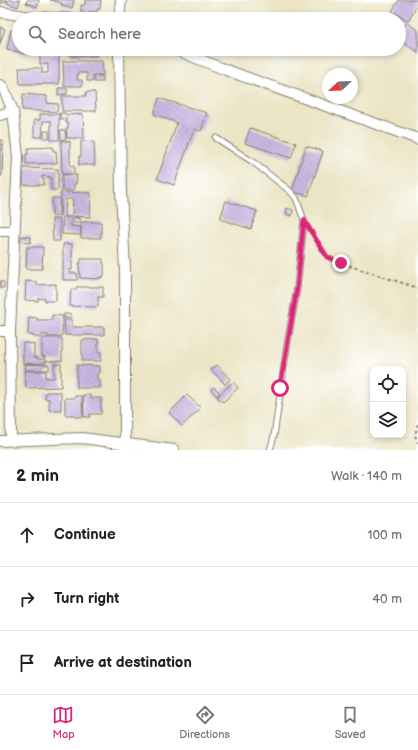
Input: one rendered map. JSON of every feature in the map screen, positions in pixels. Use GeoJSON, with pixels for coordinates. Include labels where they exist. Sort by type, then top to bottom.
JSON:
{"type":"FeatureCollection","features":[{"type":"Feature","properties":{"kind":"street"},"geometry":{"type":"LineString","coordinates":[[120,12],[121,0]]}},
{"type":"Feature","properties":{"kind":"street"},"geometry":{"type":"LineString","coordinates":[[0,12],[12,14]]}},
{"type":"Feature","properties":{"kind":"street"},"geometry":{"type":"LineString","coordinates":[[119,56],[120,193],[125,269],[125,447]]}},
{"type":"Feature","properties":{"kind":"street"},"geometry":{"type":"LineString","coordinates":[[191,56],[226,70],[418,139]]}},
{"type":"Feature","properties":{"kind":"street"},"geometry":{"type":"LineString","coordinates":[[0,85],[3,87],[13,111],[18,157],[15,231],[5,331],[11,440]]}},
{"type":"Feature","properties":{"kind":"street"},"geometry":{"type":"LineString","coordinates":[[0,115],[13,111]]}},
{"type":"Feature","properties":{"kind":"street"},"geometry":{"type":"LineString","coordinates":[[0,230],[15,231]]}},
{"type":"Feature","properties":{"kind":"street"},"geometry":{"type":"LineString","coordinates":[[0,441],[82,438],[125,447],[174,450]]}},
{"type":"Feature","properties":{"kind":"lane"},"geometry":{"type":"LineString","coordinates":[[216,138],[253,162],[290,192],[296,198],[304,220],[297,288],[285,353],[274,436],[270,450]]}},
{"type":"Feature","properties":{"kind":"path"},"geometry":{"type":"LineString","coordinates":[[304,220],[327,257],[418,288]]}},
{"type":"Feature","properties":{"kind":"path"},"geometry":{"type":"LineString","coordinates":[[418,424],[416,435],[418,443]]}},
{"type":"Feature","properties":{"kind":"building"},"geometry":{"type":"Polygon","coordinates":[[[0,0],[6,0],[7,1],[0,4],[0,0]]]}},
{"type":"Feature","properties":{"kind":"building"},"geometry":{"type":"Polygon","coordinates":[[[8,0],[20,0],[18,7],[7,3],[8,0]]]}},
{"type":"Feature","properties":{"kind":"building"},"geometry":{"type":"Polygon","coordinates":[[[27,0],[39,0],[37,7],[26,3],[27,0]]]}},
{"type":"Feature","properties":{"kind":"building"},"geometry":{"type":"Polygon","coordinates":[[[50,0],[74,0],[72,8],[62,6],[62,3],[50,0]]]}},
{"type":"Feature","properties":{"kind":"building"},"geometry":{"type":"Polygon","coordinates":[[[85,0],[101,0],[100,9],[97,9],[97,12],[81,11],[81,5],[85,5],[85,0]]]}},
{"type":"Feature","properties":{"kind":"building"},"geometry":{"type":"Polygon","coordinates":[[[399,0],[418,0],[418,3],[408,21],[406,20],[406,12],[392,11],[399,0]]]}},
{"type":"Feature","properties":{"kind":"building"},"geometry":{"type":"Polygon","coordinates":[[[407,23],[418,30],[418,52],[406,44],[407,23]]]}},
{"type":"Feature","properties":{"kind":"building"},"geometry":{"type":"Polygon","coordinates":[[[0,27],[5,29],[0,44],[0,27]]]}},
{"type":"Feature","properties":{"kind":"building"},"geometry":{"type":"Polygon","coordinates":[[[11,30],[12,50],[7,49],[11,30]]]}},
{"type":"Feature","properties":{"kind":"building"},"geometry":{"type":"Polygon","coordinates":[[[40,56],[59,56],[59,84],[20,84],[19,68],[42,68],[42,73],[48,73],[48,64],[40,64],[40,56]]]}},
{"type":"Feature","properties":{"kind":"building"},"geometry":{"type":"Polygon","coordinates":[[[63,61],[102,61],[103,75],[93,75],[93,81],[87,81],[87,73],[78,73],[77,80],[82,80],[82,86],[64,86],[63,61]]]}},
{"type":"Feature","properties":{"kind":"building"},"geometry":{"type":"Polygon","coordinates":[[[94,76],[103,76],[103,82],[94,82],[94,76]]]}},
{"type":"Feature","properties":{"kind":"building"},"geometry":{"type":"Polygon","coordinates":[[[58,88],[67,88],[67,94],[58,95],[58,88]]]}},
{"type":"Feature","properties":{"kind":"building"},"geometry":{"type":"Polygon","coordinates":[[[86,92],[95,92],[96,111],[62,111],[62,96],[86,96],[86,92]]]}},
{"type":"Feature","properties":{"kind":"building"},"geometry":{"type":"Polygon","coordinates":[[[23,94],[47,96],[47,103],[58,104],[57,112],[22,110],[23,94]]]}},
{"type":"Feature","properties":{"kind":"building"},"geometry":{"type":"Polygon","coordinates":[[[159,98],[207,113],[201,131],[194,129],[174,185],[157,179],[177,123],[154,114],[159,98]]]}},
{"type":"Feature","properties":{"kind":"building"},"geometry":{"type":"Polygon","coordinates":[[[60,113],[65,113],[66,115],[83,114],[84,138],[67,138],[66,128],[68,128],[68,123],[66,123],[66,119],[60,119],[60,113]]]}},
{"type":"Feature","properties":{"kind":"building"},"geometry":{"type":"Polygon","coordinates":[[[40,114],[59,114],[59,140],[51,140],[51,121],[43,121],[42,137],[34,137],[34,120],[40,120],[40,114]]]}},
{"type":"Feature","properties":{"kind":"building"},"geometry":{"type":"Polygon","coordinates":[[[250,128],[296,143],[291,158],[245,143],[250,128]]]}},
{"type":"Feature","properties":{"kind":"building"},"geometry":{"type":"Polygon","coordinates":[[[60,130],[65,130],[66,139],[61,140],[60,130]]]}},
{"type":"Feature","properties":{"kind":"building"},"geometry":{"type":"Polygon","coordinates":[[[44,131],[49,131],[49,138],[44,138],[44,131]]]}},
{"type":"Feature","properties":{"kind":"building"},"geometry":{"type":"Polygon","coordinates":[[[0,140],[3,140],[2,176],[0,176],[0,140]]]}},
{"type":"Feature","properties":{"kind":"building"},"geometry":{"type":"Polygon","coordinates":[[[61,141],[70,141],[70,166],[74,166],[74,174],[62,174],[61,141]]]}},
{"type":"Feature","properties":{"kind":"building"},"geometry":{"type":"Polygon","coordinates":[[[81,141],[94,142],[95,165],[79,165],[79,156],[81,156],[81,141]]]}},
{"type":"Feature","properties":{"kind":"building"},"geometry":{"type":"Polygon","coordinates":[[[306,146],[323,151],[308,196],[292,191],[306,146]]]}},
{"type":"Feature","properties":{"kind":"building"},"geometry":{"type":"Polygon","coordinates":[[[53,147],[53,151],[56,151],[57,163],[26,164],[26,154],[28,154],[28,148],[53,147]]]}},
{"type":"Feature","properties":{"kind":"building"},"geometry":{"type":"Polygon","coordinates":[[[23,168],[58,169],[58,190],[51,190],[51,177],[42,176],[42,179],[44,179],[44,185],[23,185],[23,168]]]}},
{"type":"Feature","properties":{"kind":"building"},"geometry":{"type":"Polygon","coordinates":[[[62,175],[77,175],[74,190],[62,190],[62,175]]]}},
{"type":"Feature","properties":{"kind":"building"},"geometry":{"type":"Polygon","coordinates":[[[61,192],[91,193],[90,217],[72,216],[73,199],[66,199],[65,217],[71,217],[71,226],[81,227],[81,235],[62,234],[63,217],[60,216],[61,192]]]}},
{"type":"Feature","properties":{"kind":"building"},"geometry":{"type":"Polygon","coordinates":[[[52,198],[59,198],[59,216],[52,216],[52,198]]]}},
{"type":"Feature","properties":{"kind":"building"},"geometry":{"type":"Polygon","coordinates":[[[226,201],[257,211],[251,229],[220,219],[226,201]]]}},
{"type":"Feature","properties":{"kind":"building"},"geometry":{"type":"Polygon","coordinates":[[[287,208],[293,210],[292,216],[286,214],[287,208]]]}},
{"type":"Feature","properties":{"kind":"building"},"geometry":{"type":"Polygon","coordinates":[[[73,217],[80,218],[80,223],[73,223],[73,217]]]}},
{"type":"Feature","properties":{"kind":"building"},"geometry":{"type":"Polygon","coordinates":[[[52,219],[60,219],[60,241],[53,241],[52,219]]]}},
{"type":"Feature","properties":{"kind":"building"},"geometry":{"type":"Polygon","coordinates":[[[81,222],[101,222],[101,238],[81,238],[81,222]]]}},
{"type":"Feature","properties":{"kind":"building"},"geometry":{"type":"Polygon","coordinates":[[[21,236],[31,237],[30,243],[21,242],[21,236]]]}},
{"type":"Feature","properties":{"kind":"building"},"geometry":{"type":"Polygon","coordinates":[[[63,244],[72,244],[72,270],[69,270],[69,273],[77,273],[77,280],[63,280],[63,244]]]}},
{"type":"Feature","properties":{"kind":"building"},"geometry":{"type":"Polygon","coordinates":[[[27,247],[43,247],[42,269],[26,269],[27,247]]]}},
{"type":"Feature","properties":{"kind":"building"},"geometry":{"type":"Polygon","coordinates":[[[81,259],[103,259],[104,276],[102,276],[102,278],[99,277],[99,279],[80,278],[79,263],[81,263],[81,259]]]}},
{"type":"Feature","properties":{"kind":"building"},"geometry":{"type":"Polygon","coordinates":[[[0,281],[4,282],[4,288],[0,288],[0,281]]]}},
{"type":"Feature","properties":{"kind":"building"},"geometry":{"type":"Polygon","coordinates":[[[26,281],[37,282],[37,285],[56,284],[56,301],[45,301],[45,299],[38,298],[38,301],[25,300],[26,281]]]}},
{"type":"Feature","properties":{"kind":"building"},"geometry":{"type":"Polygon","coordinates":[[[76,287],[103,287],[103,297],[98,297],[98,307],[70,306],[71,289],[76,290],[76,287]]]}},
{"type":"Feature","properties":{"kind":"building"},"geometry":{"type":"Polygon","coordinates":[[[64,314],[71,314],[71,318],[64,318],[64,314]]]}},
{"type":"Feature","properties":{"kind":"building"},"geometry":{"type":"Polygon","coordinates":[[[52,315],[63,316],[62,336],[48,337],[48,335],[41,335],[41,337],[33,337],[33,335],[28,335],[29,317],[37,318],[37,320],[52,320],[52,315]]]}},
{"type":"Feature","properties":{"kind":"building"},"geometry":{"type":"Polygon","coordinates":[[[64,320],[72,320],[72,327],[104,327],[104,335],[65,335],[64,320]]]}},
{"type":"Feature","properties":{"kind":"building"},"geometry":{"type":"Polygon","coordinates":[[[42,338],[62,338],[62,361],[45,361],[45,363],[23,364],[23,343],[34,344],[34,357],[37,357],[37,359],[45,359],[45,356],[42,357],[42,338]]]}},
{"type":"Feature","properties":{"kind":"building"},"geometry":{"type":"Polygon","coordinates":[[[98,339],[98,352],[101,352],[101,361],[82,361],[82,340],[98,339]]]}},
{"type":"Feature","properties":{"kind":"building"},"geometry":{"type":"Polygon","coordinates":[[[26,364],[49,365],[49,370],[25,370],[26,364]]]}},
{"type":"Feature","properties":{"kind":"building"},"geometry":{"type":"Polygon","coordinates":[[[54,364],[61,364],[61,387],[26,388],[25,371],[46,371],[46,378],[54,378],[54,364]]]}},
{"type":"Feature","properties":{"kind":"building"},"geometry":{"type":"Polygon","coordinates":[[[77,365],[100,366],[100,373],[97,373],[97,380],[100,380],[100,388],[77,388],[77,365]]]}},
{"type":"Feature","properties":{"kind":"building"},"geometry":{"type":"Polygon","coordinates":[[[217,365],[230,379],[225,384],[211,370],[217,365]]]}},
{"type":"Feature","properties":{"kind":"building"},"geometry":{"type":"Polygon","coordinates":[[[233,382],[238,388],[223,402],[217,397],[233,382]]]}},
{"type":"Feature","properties":{"kind":"building"},"geometry":{"type":"Polygon","coordinates":[[[214,387],[220,393],[217,396],[211,390],[214,387]]]}},
{"type":"Feature","properties":{"kind":"building"},"geometry":{"type":"Polygon","coordinates":[[[46,392],[61,392],[61,410],[49,410],[49,399],[45,399],[46,392]]]}},
{"type":"Feature","properties":{"kind":"building"},"geometry":{"type":"Polygon","coordinates":[[[83,395],[90,395],[90,398],[101,398],[101,414],[90,414],[90,417],[84,417],[83,395]]]}},
{"type":"Feature","properties":{"kind":"building"},"geometry":{"type":"Polygon","coordinates":[[[187,395],[201,408],[182,426],[169,413],[187,395]]]}},
{"type":"Feature","properties":{"kind":"building"},"geometry":{"type":"Polygon","coordinates":[[[75,396],[82,396],[83,417],[65,415],[65,398],[75,398],[75,396]]]}},
{"type":"Feature","properties":{"kind":"route"},"geometry":{"type":"LineString","coordinates":[[280,388],[297,288],[304,220],[327,257],[341,263]]}}]}
